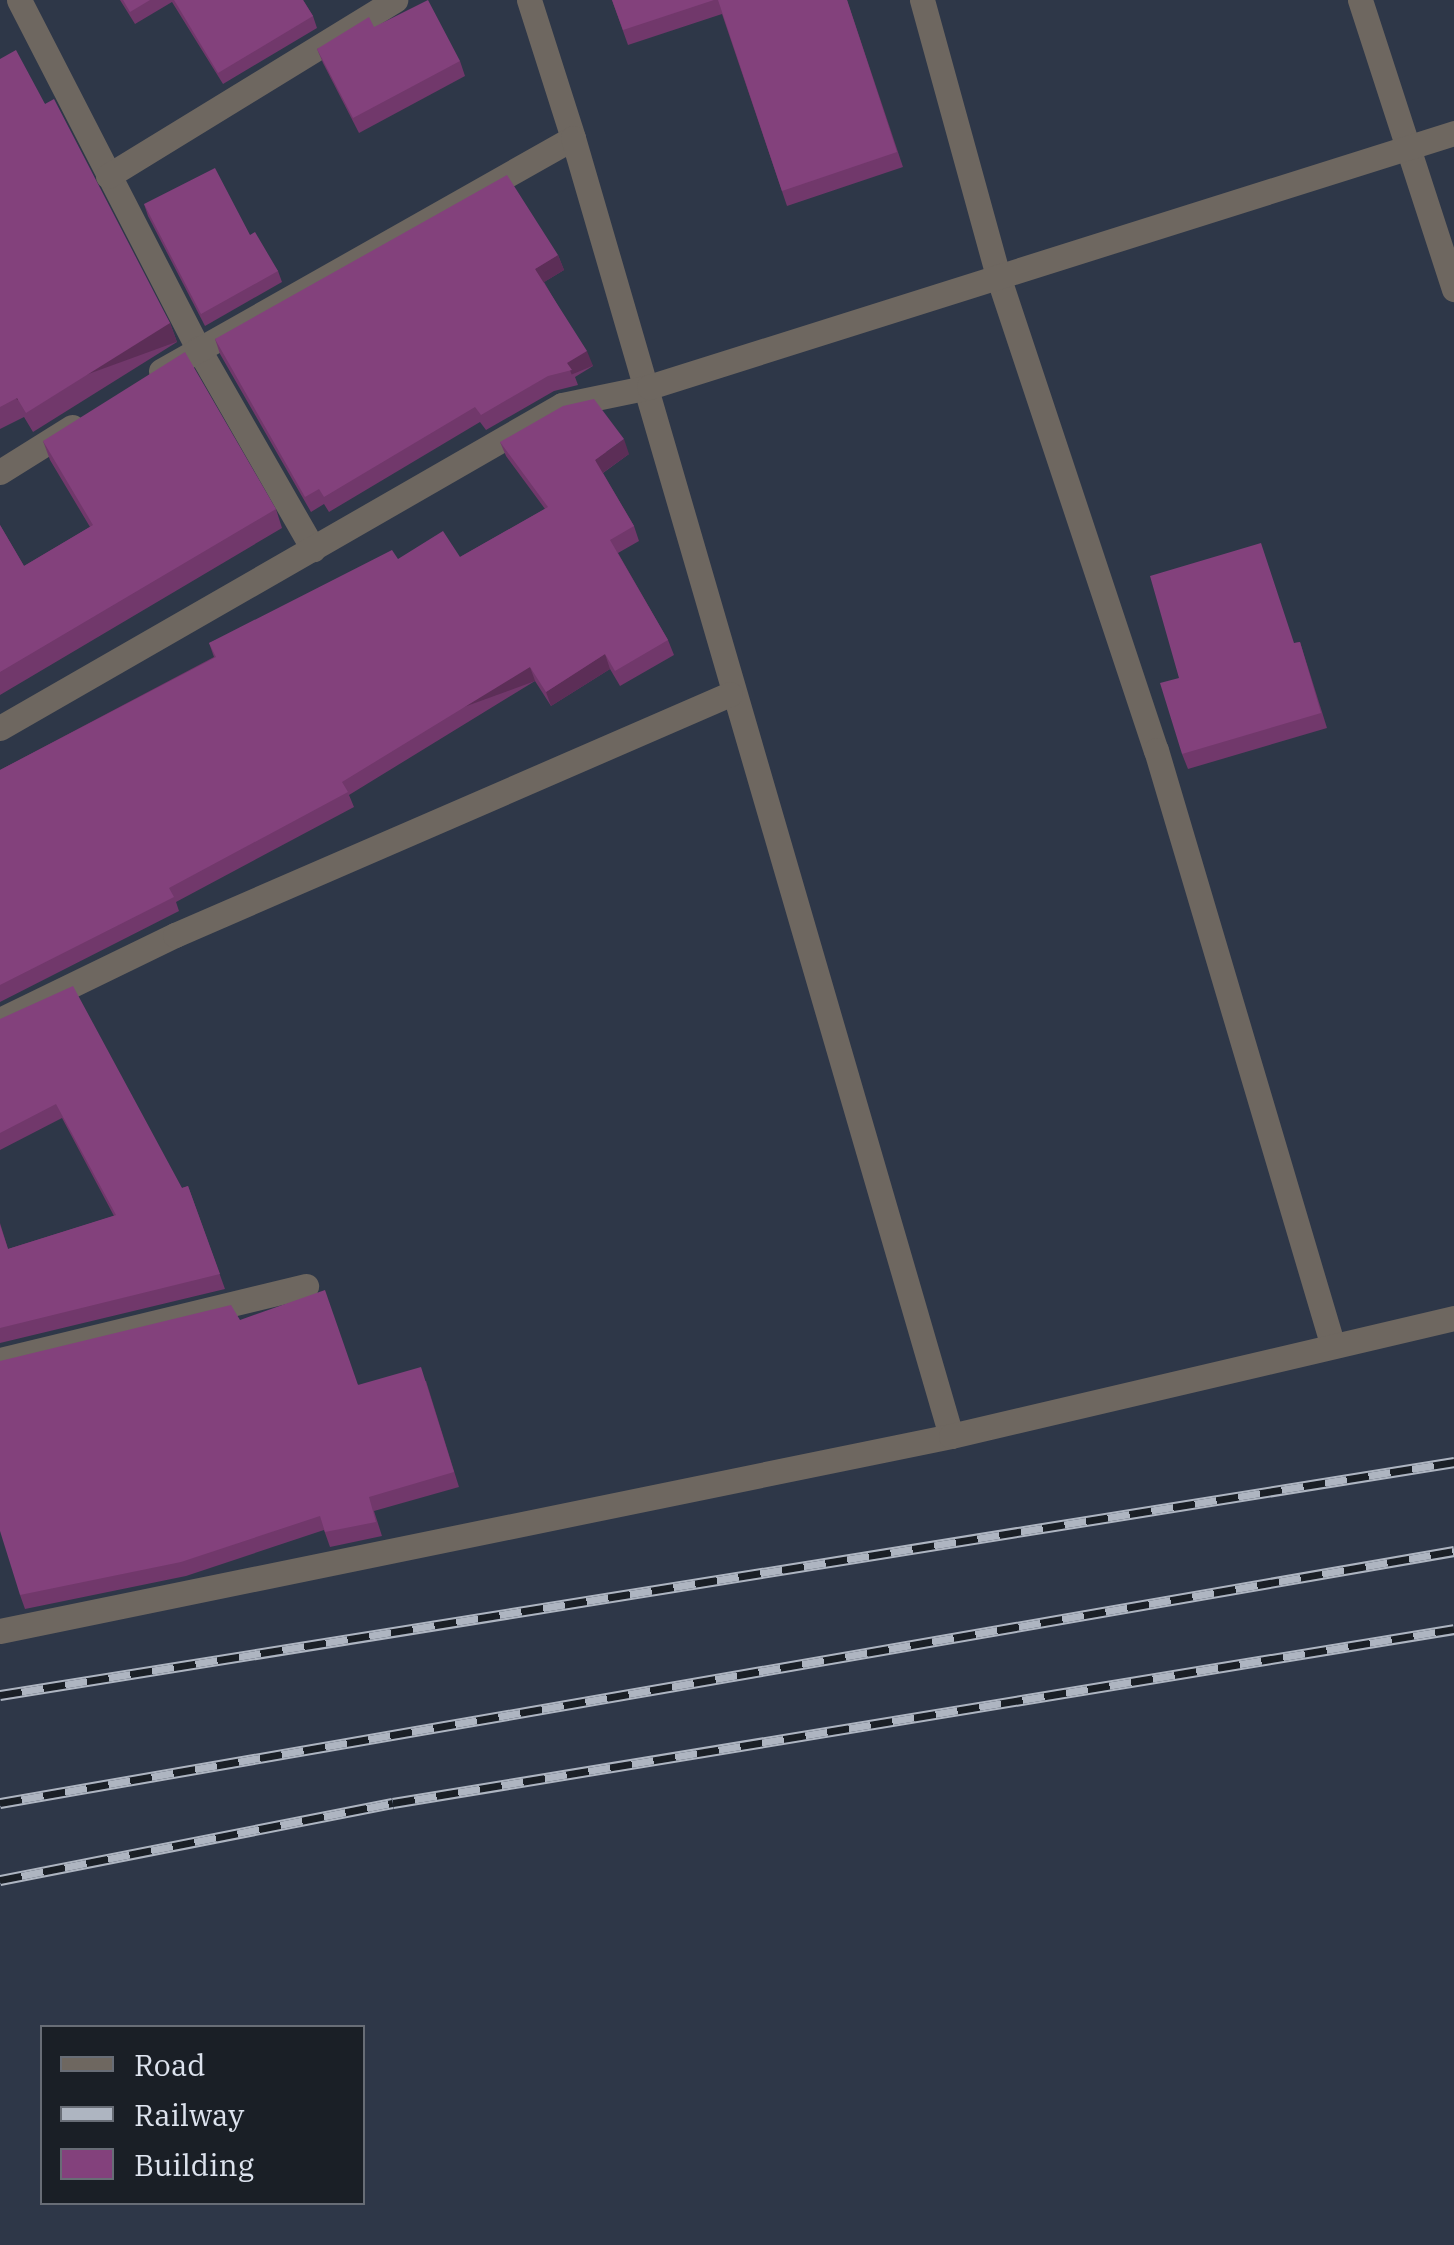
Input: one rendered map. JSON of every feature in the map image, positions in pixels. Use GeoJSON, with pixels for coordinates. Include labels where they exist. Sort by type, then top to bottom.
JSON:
{"type":"FeatureCollection","features":[{"type":"Feature","properties":{"kind":"street"},"geometry":{"type":"LineString","coordinates":[[19,0],[198,348],[313,549]]}},
{"type":"Feature","properties":{"kind":"street"},"geometry":{"type":"LineString","coordinates":[[108,176],[395,0]]}},
{"type":"Feature","properties":{"kind":"street"},"geometry":{"type":"LineString","coordinates":[[529,0],[649,387],[730,694],[951,1436]]}},
{"type":"Feature","properties":{"kind":"street"},"geometry":{"type":"LineString","coordinates":[[922,0],[998,276],[1156,750],[1332,1343]]}},
{"type":"Feature","properties":{"kind":"street"},"geometry":{"type":"LineString","coordinates":[[1360,0],[1454,289]]}},
{"type":"Feature","properties":{"kind":"street"},"geometry":{"type":"LineString","coordinates":[[0,728],[562,405],[649,387],[1454,133]]}},
{"type":"Feature","properties":{"kind":"street"},"geometry":{"type":"LineString","coordinates":[[133,389],[198,348],[573,138]]}},
{"type":"Feature","properties":{"kind":"street"},"geometry":{"type":"LineString","coordinates":[[1,469],[100,409]]}},
{"type":"Feature","properties":{"kind":"street"},"geometry":{"type":"LineString","coordinates":[[0,1020],[174,935],[730,694]]}},
{"type":"Feature","properties":{"kind":"street"},"geometry":{"type":"LineString","coordinates":[[0,1360],[306,1286]]}},
{"type":"Feature","properties":{"kind":"street"},"geometry":{"type":"LineString","coordinates":[[0,1631],[951,1436],[1332,1343],[1454,1318]]}},
{"type":"Feature","properties":{"kind":"building"},"geometry":{"type":"Polygon","coordinates":[[[123,0],[150,0],[130,12],[123,0]]]}},
{"type":"Feature","properties":{"kind":"building"},"geometry":{"type":"Polygon","coordinates":[[[174,0],[303,0],[313,16],[218,73],[174,0]]]}},
{"type":"Feature","properties":{"kind":"building"},"geometry":{"type":"Polygon","coordinates":[[[428,0],[460,61],[353,118],[317,49],[369,17],[374,27],[428,0]]]}},
{"type":"Feature","properties":{"kind":"building"},"geometry":{"type":"Polygon","coordinates":[[[612,0],[714,0],[623,30],[612,0]]]}},
{"type":"Feature","properties":{"kind":"building"},"geometry":{"type":"Polygon","coordinates":[[[718,0],[847,0],[897,152],[782,191],[718,0]]]}},
{"type":"Feature","properties":{"kind":"building"},"geometry":{"type":"Polygon","coordinates":[[[16,50],[45,104],[54,99],[170,323],[26,413],[17,398],[0,407],[0,59],[16,50]]]}},
{"type":"Feature","properties":{"kind":"building"},"geometry":{"type":"Polygon","coordinates":[[[215,168],[250,235],[255,232],[278,271],[201,314],[144,204],[215,168]]]}},
{"type":"Feature","properties":{"kind":"building"},"geometry":{"type":"Polygon","coordinates":[[[507,175],[558,255],[535,269],[587,351],[567,363],[572,370],[548,376],[481,415],[475,407],[324,497],[319,489],[305,497],[215,339],[507,175]]]}},
{"type":"Feature","properties":{"kind":"building"},"geometry":{"type":"Polygon","coordinates":[[[185,352],[276,509],[0,672],[0,525],[24,566],[93,525],[43,441],[185,352]]]}},
{"type":"Feature","properties":{"kind":"building"},"geometry":{"type":"Polygon","coordinates":[[[594,399],[624,439],[595,460],[634,526],[610,540],[668,640],[615,671],[605,654],[546,692],[530,667],[342,782],[348,792],[169,888],[174,897],[0,985],[0,770],[216,657],[209,643],[392,550],[398,559],[443,531],[460,557],[548,507],[500,442],[563,406],[594,399]]]}},
{"type":"Feature","properties":{"kind":"building"},"geometry":{"type":"Polygon","coordinates":[[[1261,543],[1294,643],[1300,642],[1321,713],[1182,754],[1160,683],[1179,678],[1150,576],[1261,543]]]}},
{"type":"Feature","properties":{"kind":"building"},"geometry":{"type":"Polygon","coordinates":[[[73,986],[182,1188],[188,1186],[220,1274],[0,1328],[0,1225],[8,1249],[116,1215],[56,1104],[0,1133],[0,1019],[73,986]]]}},
{"type":"Feature","properties":{"kind":"building"},"geometry":{"type":"Polygon","coordinates":[[[325,1290],[358,1385],[421,1367],[454,1472],[369,1497],[376,1522],[325,1532],[320,1516],[181,1562],[20,1595],[0,1531],[0,1361],[231,1305],[240,1320],[325,1290]]]}},
{"type":"Feature","properties":{"kind":"railway"},"geometry":{"type":"LineString","coordinates":[[0,1695],[1454,1462]]}},
{"type":"Feature","properties":{"kind":"railway"},"geometry":{"type":"LineString","coordinates":[[0,1803],[1454,1551]]}},
{"type":"Feature","properties":{"kind":"railway"},"geometry":{"type":"LineString","coordinates":[[0,1880],[393,1803],[1454,1629]]}}]}
